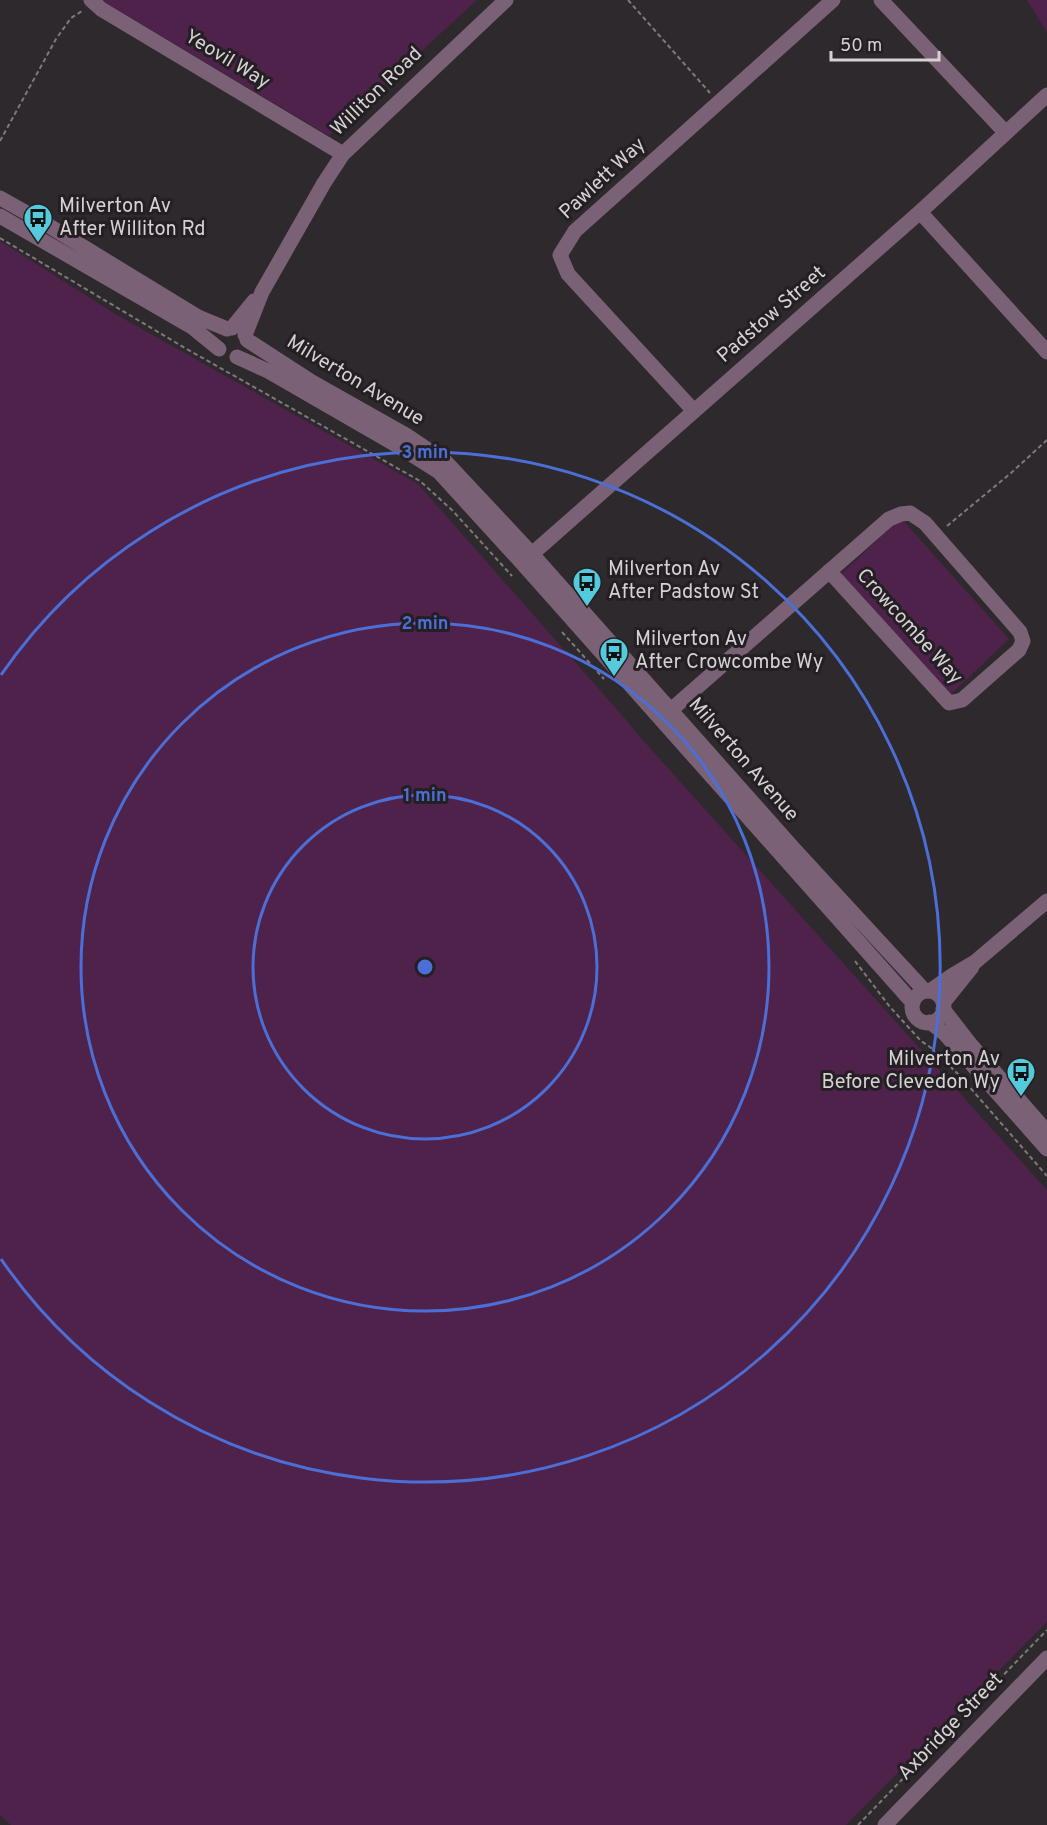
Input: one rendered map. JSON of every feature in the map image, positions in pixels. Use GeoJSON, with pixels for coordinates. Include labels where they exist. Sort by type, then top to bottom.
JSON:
{"type":"FeatureCollection","features":[{"type":"Feature","properties":{"kind":"street","name":"Williton Road"},"geometry":{"type":"LineString","coordinates":[[238,333],[343,154],[506,0]]}},
{"type":"Feature","properties":{"kind":"street","name":"Pawlett Way"},"geometry":{"type":"LineString","coordinates":[[694,411],[567,274],[560,255],[575,231],[833,0]]}},
{"type":"Feature","properties":{"kind":"street"},"geometry":{"type":"LineString","coordinates":[[881,0],[1005,132]]}},
{"type":"Feature","properties":{"kind":"street","name":"Yeovil Way"},"geometry":{"type":"LineString","coordinates":[[92,1],[101,9],[343,154]]}},
{"type":"Feature","properties":{"kind":"street","name":"Padstow Street"},"geometry":{"type":"LineString","coordinates":[[527,559],[920,212],[1047,95]]}},
{"type":"Feature","properties":{"kind":"street","name":"Milverton Avenue"},"geometry":{"type":"LineString","coordinates":[[0,198],[198,317],[238,333],[312,382],[435,453],[446,462],[527,559],[666,714],[913,1003]]}},
{"type":"Feature","properties":{"kind":"street"},"geometry":{"type":"LineString","coordinates":[[920,212],[1047,352]]}},
{"type":"Feature","properties":{"kind":"street"},"geometry":{"type":"LineString","coordinates":[[0,216],[192,327],[227,357],[237,357],[246,350],[238,333],[223,332],[218,340],[219,349]]}},
{"type":"Feature","properties":{"kind":"street","name":"Milverton Avenue"},"geometry":{"type":"LineString","coordinates":[[237,357],[268,371],[429,465],[527,559]]}},
{"type":"Feature","properties":{"kind":"street","name":"Crowcombe Way"},"geometry":{"type":"LineString","coordinates":[[666,714],[889,519],[901,514],[910,513],[925,523],[1020,633],[1023,641],[1019,650],[957,703],[949,703],[830,571]]}},
{"type":"Feature","properties":{"kind":"street","name":"Milverton Avenue"},"geometry":{"type":"LineString","coordinates":[[666,714],[927,991]]}},
{"type":"Feature","properties":{"kind":"street"},"geometry":{"type":"LineString","coordinates":[[975,962],[943,1006],[941,1015],[930,1022],[924,1022],[914,1014],[913,1003],[919,994],[975,962],[1047,901]]}},
{"type":"Feature","properties":{"kind":"street"},"geometry":{"type":"LineString","coordinates":[[927,991],[940,997],[943,1006],[971,1045],[1047,1132]]}},
{"type":"Feature","properties":{"kind":"street"},"geometry":{"type":"LineString","coordinates":[[930,1022],[945,1034],[1047,1149]]}},
{"type":"Feature","properties":{"kind":"street","name":"Axbridge Street"},"geometry":{"type":"LineString","coordinates":[[885,1825],[1047,1658]]}},
{"type":"Feature","properties":{"kind":"path"},"geometry":{"type":"LineString","coordinates":[[628,0],[718,102]]}},
{"type":"Feature","properties":{"kind":"path"},"geometry":{"type":"LineString","coordinates":[[0,141],[56,39],[71,18],[92,1]]}},
{"type":"Feature","properties":{"kind":"path"},"geometry":{"type":"LineString","coordinates":[[0,238],[185,348],[420,481],[452,510],[515,579]]}},
{"type":"Feature","properties":{"kind":"path"},"geometry":{"type":"LineString","coordinates":[[935,535],[1011,473],[1047,440]]}},
{"type":"Feature","properties":{"kind":"path"},"geometry":{"type":"LineString","coordinates":[[555,625],[609,685]]}},
{"type":"Feature","properties":{"kind":"path"},"geometry":{"type":"LineString","coordinates":[[850,955],[890,1007],[921,1041],[960,1076],[1047,1176]]}},
{"type":"Feature","properties":{"kind":"path"},"geometry":{"type":"LineString","coordinates":[[858,1825],[1047,1630]]}},
{"type":"Feature","properties":{"kind":"shaded area"},"geometry":{"type":"Polygon","coordinates":[[[101,0],[477,0],[329,136],[101,0]]]}},
{"type":"Feature","properties":{"kind":"shaded area"},"geometry":{"type":"Polygon","coordinates":[[[1027,0],[1047,0],[1047,32],[1027,0]]]}},
{"type":"Feature","properties":{"kind":"shaded area"},"geometry":{"type":"Polygon","coordinates":[[[0,241],[117,315],[418,484],[640,737],[1047,1190],[1047,1622],[846,1825],[11,1825],[0,1815],[0,241]]]}},
{"type":"Feature","properties":{"kind":"shaded area"},"geometry":{"type":"Polygon","coordinates":[[[901,518],[1009,639],[948,697],[837,578],[901,518]]]}},
{"type":"Feature","properties":{"kind":"place","name":"Milverton Av After Williton Rd"},"geometry":{"type":"Point","coordinates":[38,244]}},
{"type":"Feature","properties":{"kind":"place","name":"Milverton Av After Padstow St"},"geometry":{"type":"Point","coordinates":[587,608]}},
{"type":"Feature","properties":{"kind":"place","name":"Milverton Av After Crowcombe Wy"},"geometry":{"type":"Point","coordinates":[614,678]}},
{"type":"Feature","properties":{"kind":"place","name":"Milverton Av Before Clevedon Wy"},"geometry":{"type":"Point","coordinates":[1021,1098]}}]}
